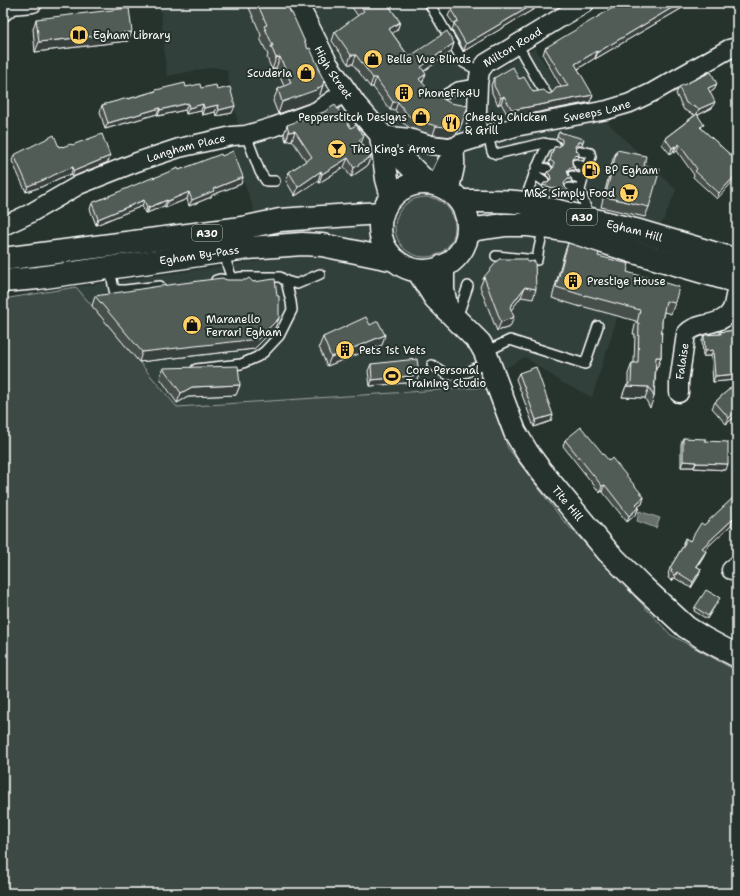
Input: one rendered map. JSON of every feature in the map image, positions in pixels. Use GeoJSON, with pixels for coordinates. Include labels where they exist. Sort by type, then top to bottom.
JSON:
{"type":"FeatureCollection","features":[{"type":"Feature","properties":{"kind":"main road","name":"High Street"},"geometry":{"type":"LineString","coordinates":[[301,4],[327,65],[355,105],[402,158],[443,190]]}},
{"type":"Feature","properties":{"kind":"main road"},"geometry":{"type":"LineString","coordinates":[[381,135],[387,179],[387,205]]}},
{"type":"Feature","properties":{"kind":"main road"},"geometry":{"type":"LineString","coordinates":[[415,184],[443,190],[464,210],[467,219],[468,234],[459,254],[450,262],[432,270],[418,271],[402,265],[395,260],[382,241],[380,222],[387,205],[399,192],[415,184]]}},
{"type":"Feature","properties":{"kind":"main road","name":"Egham Hill"},"geometry":{"type":"LineString","coordinates":[[443,190],[489,200],[525,203],[639,231],[737,260]]}},
{"type":"Feature","properties":{"kind":"main road","name":"Egham By-Pass"},"geometry":{"type":"LineString","coordinates":[[3,259],[242,228],[280,220],[365,214],[387,205]]}},
{"type":"Feature","properties":{"kind":"main road","name":"Egham Hill"},"geometry":{"type":"LineString","coordinates":[[468,234],[476,230],[505,225],[528,225],[569,231],[634,252],[737,282]]}},
{"type":"Feature","properties":{"kind":"main road","name":"Egham By-Pass"},"geometry":{"type":"LineString","coordinates":[[3,281],[38,278],[264,247],[308,244],[322,245],[395,260]]}},
{"type":"Feature","properties":{"kind":"main road","name":"Tite Hill"},"geometry":{"type":"LineString","coordinates":[[443,266],[443,290],[450,312]]}},
{"type":"Feature","properties":{"kind":"main road","name":"Tite Hill"},"geometry":{"type":"LineString","coordinates":[[418,271],[435,298],[480,343],[487,356],[515,432],[526,452],[608,552],[686,627],[737,656]]}},
{"type":"Feature","properties":{"kind":"street"},"geometry":{"type":"LineString","coordinates":[[3,12],[11,5],[33,3]]}},
{"type":"Feature","properties":{"kind":"street","name":"Milton Road"},"geometry":{"type":"LineString","coordinates":[[479,77],[486,63],[585,3]]}},
{"type":"Feature","properties":{"kind":"street","name":"Sweeps Lane"},"geometry":{"type":"LineString","coordinates":[[443,190],[446,162],[459,144],[515,127],[607,110],[630,103],[653,92],[729,49],[737,47]]}},
{"type":"Feature","properties":{"kind":"street"},"geometry":{"type":"LineString","coordinates":[[479,77],[482,136]]}},
{"type":"Feature","properties":{"kind":"street","name":"Langham Place"},"geometry":{"type":"LineString","coordinates":[[3,226],[32,222],[79,185],[137,162],[179,148],[232,136],[246,135],[273,127],[317,111],[345,91]]}},
{"type":"Feature","properties":{"kind":"street"},"geometry":{"type":"LineString","coordinates":[[381,135],[409,138],[455,151]]}},
{"type":"Feature","properties":{"kind":"street","name":"Falaise"},"geometry":{"type":"LineString","coordinates":[[679,393],[679,382],[686,334],[694,328],[715,323],[726,316],[732,308],[737,287]]}},
{"type":"Feature","properties":{"kind":"lane"},"geometry":{"type":"LineString","coordinates":[[429,3],[464,63],[479,77],[446,94]]}},
{"type":"Feature","properties":{"kind":"lane"},"geometry":{"type":"LineString","coordinates":[[517,44],[547,95]]}},
{"type":"Feature","properties":{"kind":"lane"},"geometry":{"type":"LineString","coordinates":[[246,135],[260,172],[266,180],[275,181]]}},
{"type":"Feature","properties":{"kind":"lane"},"geometry":{"type":"LineString","coordinates":[[482,136],[492,152],[496,154],[544,143],[551,145],[530,183],[525,203]]}},
{"type":"Feature","properties":{"kind":"lane"},"geometry":{"type":"LineString","coordinates":[[580,151],[590,153],[580,190],[586,208],[584,218]]}},
{"type":"Feature","properties":{"kind":"lane"},"geometry":{"type":"LineString","coordinates":[[576,164],[586,168]]}},
{"type":"Feature","properties":{"kind":"lane"},"geometry":{"type":"LineString","coordinates":[[536,171],[547,169]]}},
{"type":"Feature","properties":{"kind":"lane"},"geometry":{"type":"LineString","coordinates":[[536,171],[544,181]]}},
{"type":"Feature","properties":{"kind":"lane"},"geometry":{"type":"LineString","coordinates":[[572,176],[582,180]]}},
{"type":"Feature","properties":{"kind":"lane"},"geometry":{"type":"LineString","coordinates":[[569,188],[580,190]]}},
{"type":"Feature","properties":{"kind":"lane"},"geometry":{"type":"LineString","coordinates":[[496,256],[537,260],[544,227]]}},
{"type":"Feature","properties":{"kind":"lane"},"geometry":{"type":"LineString","coordinates":[[225,252],[232,279]]}},
{"type":"Feature","properties":{"kind":"lane"},"geometry":{"type":"LineString","coordinates":[[110,268],[114,290],[169,285]]}},
{"type":"Feature","properties":{"kind":"lane"},"geometry":{"type":"LineString","coordinates":[[206,281],[268,276],[280,277],[286,281],[297,284],[320,274]]}},
{"type":"Feature","properties":{"kind":"lane"},"geometry":{"type":"LineString","coordinates":[[185,370],[241,364],[264,352],[279,336],[292,310],[286,281]]}},
{"type":"Feature","properties":{"kind":"lane"},"geometry":{"type":"LineString","coordinates":[[450,312],[460,309],[468,286]]}},
{"type":"Feature","properties":{"kind":"lane"},"geometry":{"type":"LineString","coordinates":[[432,365],[448,376],[468,372],[487,356],[510,340],[586,364],[598,326]]}},
{"type":"Feature","properties":{"kind":"shaded area"},"geometry":{"type":"Polygon","coordinates":[[[160,3],[425,3],[459,64],[493,73],[535,48],[558,85],[575,81],[582,86],[604,119],[676,190],[663,221],[628,267],[616,321],[592,397],[561,382],[525,357],[506,368],[486,387],[177,407],[76,287],[267,260],[252,204],[226,133],[238,124],[227,70],[214,67],[167,76],[160,3]]]}},
{"type":"Feature","properties":{"kind":"shaded area"},"geometry":{"type":"Polygon","coordinates":[[[425,197],[442,202],[450,210],[455,227],[450,244],[442,252],[425,257],[408,252],[400,244],[395,227],[400,210],[408,202],[425,197]]]}},
{"type":"Feature","properties":{"kind":"shaded area"},"geometry":{"type":"Polygon","coordinates":[[[76,287],[177,407],[486,387],[508,448],[562,519],[671,635],[737,671],[737,893],[3,893],[3,299],[76,287]]]}},
{"type":"Feature","properties":{"kind":"shaded area"},"geometry":{"type":"Polygon","coordinates":[[[639,511],[660,518],[656,528],[637,521],[639,511]]]}},
{"type":"Feature","properties":{"kind":"building"},"geometry":{"type":"Polygon","coordinates":[[[257,3],[286,3],[308,49],[310,48],[324,80],[323,85],[316,90],[282,102],[278,89],[291,83],[280,57],[276,58],[271,46],[273,46],[264,26],[267,25],[257,3]]]}},
{"type":"Feature","properties":{"kind":"building"},"geometry":{"type":"Polygon","coordinates":[[[358,3],[387,3],[400,22],[389,29],[409,57],[447,31],[454,43],[421,67],[426,74],[419,79],[430,91],[450,103],[468,106],[462,123],[455,128],[436,126],[413,119],[398,102],[393,102],[376,78],[373,78],[356,55],[351,55],[335,32],[364,11],[358,3]]]}},
{"type":"Feature","properties":{"kind":"building"},"geometry":{"type":"Polygon","coordinates":[[[456,3],[536,3],[466,44],[454,23],[458,21],[451,10],[458,5],[456,3]]]}},
{"type":"Feature","properties":{"kind":"building"},"geometry":{"type":"Polygon","coordinates":[[[621,3],[680,3],[575,64],[593,95],[512,110],[504,96],[501,98],[494,86],[494,78],[513,67],[519,79],[524,77],[533,92],[544,90],[550,94],[556,88],[568,86],[545,48],[621,3]]]}},
{"type":"Feature","properties":{"kind":"building"},"geometry":{"type":"Polygon","coordinates":[[[129,8],[132,32],[39,42],[36,19],[129,8]]]}},
{"type":"Feature","properties":{"kind":"building"},"geometry":{"type":"Polygon","coordinates":[[[711,72],[717,84],[708,88],[715,102],[699,109],[686,103],[679,87],[711,72]]]}},
{"type":"Feature","properties":{"kind":"building"},"geometry":{"type":"Polygon","coordinates":[[[185,83],[186,87],[200,84],[201,88],[216,85],[217,90],[230,87],[235,106],[219,110],[218,105],[204,108],[203,104],[189,108],[188,103],[160,110],[160,108],[108,123],[102,105],[185,83]]]}},
{"type":"Feature","properties":{"kind":"building"},"geometry":{"type":"Polygon","coordinates":[[[335,105],[351,128],[356,125],[364,136],[359,140],[371,156],[354,168],[348,158],[322,174],[321,171],[298,187],[289,172],[312,157],[295,131],[289,132],[287,125],[324,112],[335,105]]]}},
{"type":"Feature","properties":{"kind":"building"},"geometry":{"type":"Polygon","coordinates":[[[697,114],[704,125],[700,127],[737,161],[737,174],[719,193],[695,171],[697,169],[679,144],[672,148],[665,138],[697,114]]]}},
{"type":"Feature","properties":{"kind":"building"},"geometry":{"type":"Polygon","coordinates":[[[559,132],[584,139],[583,142],[579,142],[575,146],[579,155],[574,156],[572,159],[572,164],[575,167],[569,168],[567,171],[572,179],[568,179],[564,183],[565,187],[569,191],[568,192],[543,185],[544,183],[548,183],[551,179],[547,172],[554,167],[554,163],[550,160],[554,147],[559,147],[562,143],[562,139],[557,136],[559,132]]]}},
{"type":"Feature","properties":{"kind":"building"},"geometry":{"type":"Polygon","coordinates":[[[102,134],[110,156],[74,171],[73,167],[62,171],[28,186],[14,155],[54,135],[59,147],[62,147],[102,134]]]}},
{"type":"Feature","properties":{"kind":"building","name":"M&S Simply Food"},"geometry":{"type":"Polygon","coordinates":[[[617,150],[646,156],[644,166],[660,169],[649,207],[605,197],[617,150]]]}},
{"type":"Feature","properties":{"kind":"building"},"geometry":{"type":"Polygon","coordinates":[[[233,151],[243,177],[213,189],[214,191],[192,200],[189,192],[150,207],[147,207],[144,200],[98,219],[92,203],[178,168],[179,170],[233,151]]]}},
{"type":"Feature","properties":{"kind":"building"},"geometry":{"type":"Polygon","coordinates":[[[568,243],[599,253],[598,256],[629,264],[627,272],[679,287],[675,303],[666,301],[662,321],[661,357],[656,357],[654,397],[649,387],[626,386],[631,382],[632,363],[638,363],[639,323],[637,323],[640,310],[556,287],[568,243]]]}},
{"type":"Feature","properties":{"kind":"building"},"geometry":{"type":"Polygon","coordinates":[[[499,259],[527,259],[527,262],[535,261],[536,289],[525,287],[510,307],[514,317],[501,322],[484,277],[499,259]]]}},
{"type":"Feature","properties":{"kind":"building","name":"Maranello Ferrari Egham"},"geometry":{"type":"Polygon","coordinates":[[[222,278],[227,280],[246,280],[249,278],[253,282],[275,279],[277,296],[279,296],[279,318],[258,339],[142,352],[95,296],[160,286],[222,278]]]}},
{"type":"Feature","properties":{"kind":"building"},"geometry":{"type":"Polygon","coordinates":[[[366,317],[370,325],[378,321],[385,335],[331,357],[323,337],[366,317]]]}},
{"type":"Feature","properties":{"kind":"building"},"geometry":{"type":"Polygon","coordinates":[[[737,330],[737,348],[735,348],[737,374],[715,376],[713,350],[705,351],[704,335],[721,334],[720,332],[737,330]]]}},
{"type":"Feature","properties":{"kind":"building"},"geometry":{"type":"Polygon","coordinates":[[[417,359],[419,375],[372,380],[371,364],[417,359]]]}},
{"type":"Feature","properties":{"kind":"building"},"geometry":{"type":"Polygon","coordinates":[[[238,366],[240,385],[192,387],[181,393],[163,368],[238,366]]]}},
{"type":"Feature","properties":{"kind":"building"},"geometry":{"type":"Polygon","coordinates":[[[536,367],[553,415],[536,420],[519,373],[536,367]]]}},
{"type":"Feature","properties":{"kind":"building"},"geometry":{"type":"Polygon","coordinates":[[[737,382],[737,410],[729,418],[715,402],[737,382]]]}},
{"type":"Feature","properties":{"kind":"building"},"geometry":{"type":"Polygon","coordinates":[[[581,427],[609,461],[612,458],[644,497],[636,504],[639,507],[629,516],[605,485],[602,486],[565,440],[581,427]]]}},
{"type":"Feature","properties":{"kind":"building"},"geometry":{"type":"Polygon","coordinates":[[[683,438],[728,442],[728,464],[683,461],[683,438]]]}},
{"type":"Feature","properties":{"kind":"building"},"geometry":{"type":"Polygon","coordinates":[[[737,494],[737,522],[733,519],[702,548],[706,551],[696,566],[701,569],[693,582],[677,572],[674,575],[671,572],[672,569],[670,568],[685,543],[685,538],[690,541],[701,523],[704,525],[737,494]]]}},
{"type":"Feature","properties":{"kind":"building"},"geometry":{"type":"Polygon","coordinates":[[[706,590],[720,598],[708,616],[695,607],[706,590]]]}},
{"type":"Feature","properties":{"kind":"place","name":"Egham Library"},"geometry":{"type":"Point","coordinates":[79,35]}},
{"type":"Feature","properties":{"kind":"place","name":"Belle Vue Blinds"},"geometry":{"type":"Point","coordinates":[373,59]}},
{"type":"Feature","properties":{"kind":"place","name":"Scuderia"},"geometry":{"type":"Point","coordinates":[306,73]}},
{"type":"Feature","properties":{"kind":"place","name":"PhoneFix4U"},"geometry":{"type":"Point","coordinates":[404,93]}},
{"type":"Feature","properties":{"kind":"place","name":"Pepperstitch Designs"},"geometry":{"type":"Point","coordinates":[421,117]}},
{"type":"Feature","properties":{"kind":"place","name":"Cheeky Chicken & Grill"},"geometry":{"type":"Point","coordinates":[451,123]}},
{"type":"Feature","properties":{"kind":"place","name":"The King's Arms"},"geometry":{"type":"Point","coordinates":[337,149]}},
{"type":"Feature","properties":{"kind":"place","name":"BP Egham"},"geometry":{"type":"Point","coordinates":[591,170]}},
{"type":"Feature","properties":{"kind":"place","name":"M&S Simply Food"},"geometry":{"type":"Point","coordinates":[629,193]}},
{"type":"Feature","properties":{"kind":"place","name":"Prestige House"},"geometry":{"type":"Point","coordinates":[573,281]}},
{"type":"Feature","properties":{"kind":"place","name":"Maranello Ferrari Egham"},"geometry":{"type":"Point","coordinates":[192,325]}},
{"type":"Feature","properties":{"kind":"place","name":"Pets 1st Vets"},"geometry":{"type":"Point","coordinates":[345,350]}},
{"type":"Feature","properties":{"kind":"place","name":"Core Personal Training Studio"},"geometry":{"type":"Point","coordinates":[392,376]}}]}
